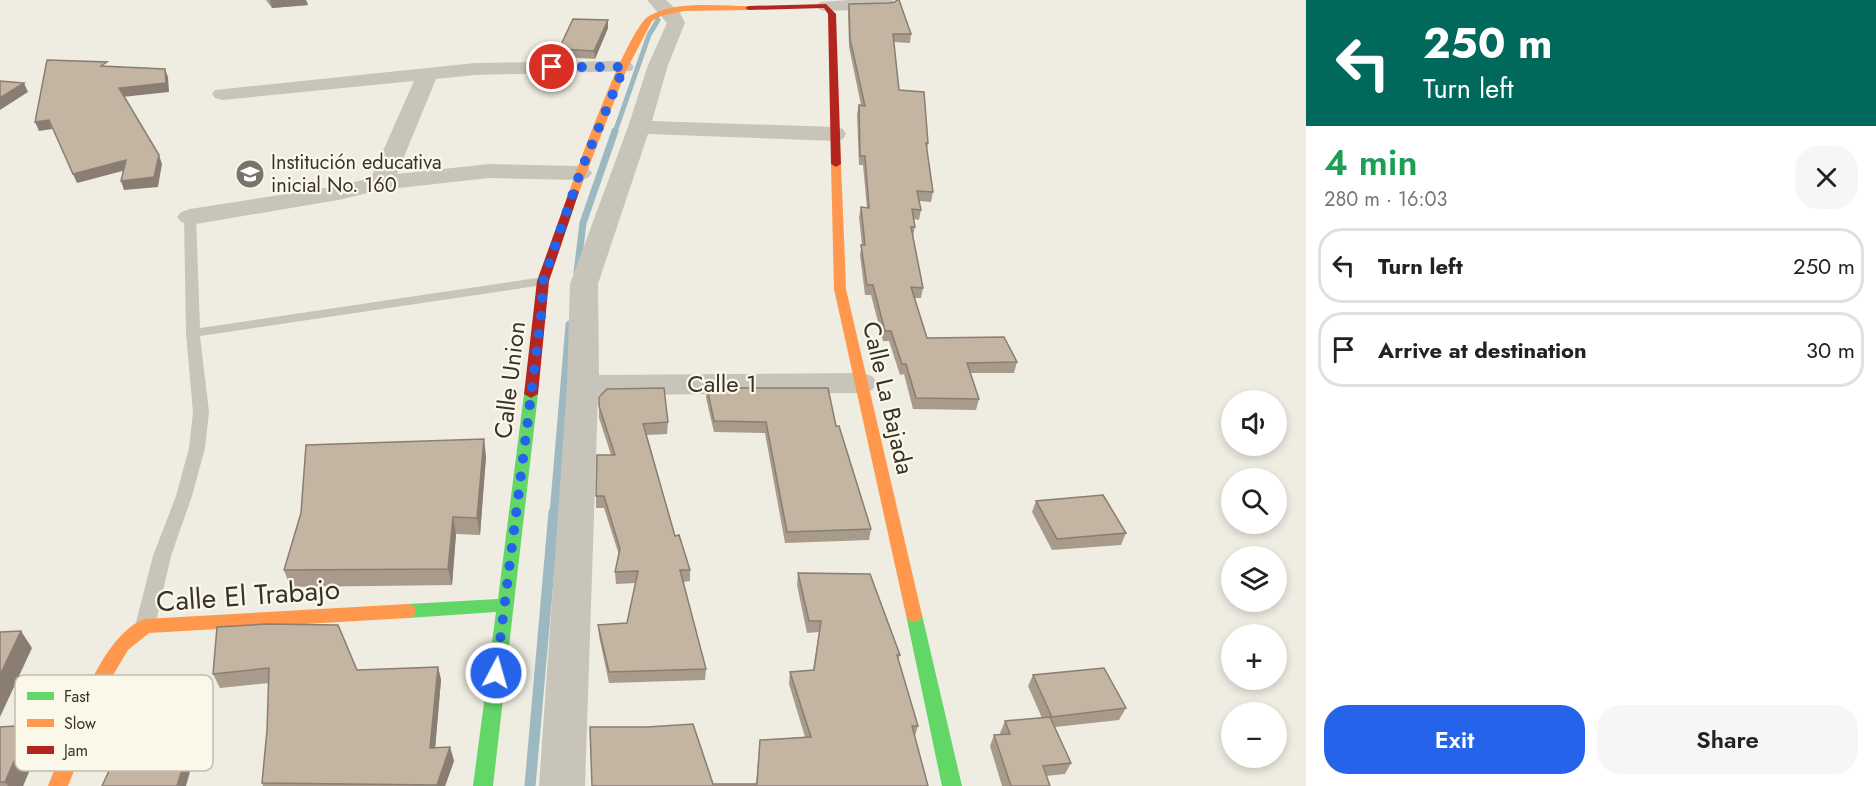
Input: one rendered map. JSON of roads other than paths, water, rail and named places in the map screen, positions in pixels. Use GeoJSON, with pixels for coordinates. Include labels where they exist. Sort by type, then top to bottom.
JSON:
{"type":"FeatureCollection","features":[{"type":"Feature","properties":{"kind":"street"},"geometry":{"type":"LineString","coordinates":[[662,5],[829,10],[887,4]]}},
{"type":"Feature","properties":{"kind":"street"},"geometry":{"type":"LineString","coordinates":[[562,786],[583,385],[584,284],[639,127],[658,65],[676,23],[674,17],[662,5]]}},
{"type":"Feature","properties":{"kind":"street","name":"Calle Union"},"geometry":{"type":"LineString","coordinates":[[483,786],[541,316],[543,281],[580,173],[624,67],[647,20],[662,5]]}},
{"type":"Feature","properties":{"kind":"street","name":"Calle La Bajada"},"geometry":{"type":"LineString","coordinates":[[829,10],[840,289],[952,786]]}},
{"type":"Feature","properties":{"kind":"street"},"geometry":{"type":"LineString","coordinates":[[222,94],[428,73],[541,67],[624,67]]}},
{"type":"Feature","properties":{"kind":"street"},"geometry":{"type":"LineString","coordinates":[[381,183],[428,73]]}},
{"type":"Feature","properties":{"kind":"street"},"geometry":{"type":"LineString","coordinates":[[639,127],[835,135]]}},
{"type":"Feature","properties":{"kind":"street"},"geometry":{"type":"LineString","coordinates":[[190,217],[338,193],[381,183],[489,171],[580,173]]}},
{"type":"Feature","properties":{"kind":"street","name":"Calle 1"},"geometry":{"type":"LineString","coordinates":[[583,385],[861,383]]}},
{"type":"Feature","properties":{"kind":"street","name":"Calle El Trabajo"},"geometry":{"type":"LineString","coordinates":[[103,675],[122,645],[145,626],[504,605]]}},
{"type":"Feature","properties":{"kind":"street","name":"Calle El Trabajo"},"geometry":{"type":"LineString","coordinates":[[58,786],[64,771]]}},
{"type":"Feature","properties":{"kind":"lane"},"geometry":{"type":"LineString","coordinates":[[145,626],[162,555],[184,496],[197,448],[201,411],[192,333],[190,217]]}},
{"type":"Feature","properties":{"kind":"lane"},"geometry":{"type":"LineString","coordinates":[[192,333],[543,281]]}},
{"type":"Feature","properties":{"kind":"waterway"},"geometry":{"type":"LineString","coordinates":[[615,132],[649,35],[658,20]]}},
{"type":"Feature","properties":{"kind":"waterway"},"geometry":{"type":"LineString","coordinates":[[577,273],[583,223],[615,131]]}},
{"type":"Feature","properties":{"kind":"waterway"},"geometry":{"type":"LineString","coordinates":[[554,514],[570,325]]}},
{"type":"Feature","properties":{"kind":"waterway"},"geometry":{"type":"LineString","coordinates":[[530,786],[554,512]]}},
{"type":"Feature","properties":{"kind":"place","name":"Institución educativa inicial No. 160"},"geometry":{"type":"Point","coordinates":[250,174]}}]}
